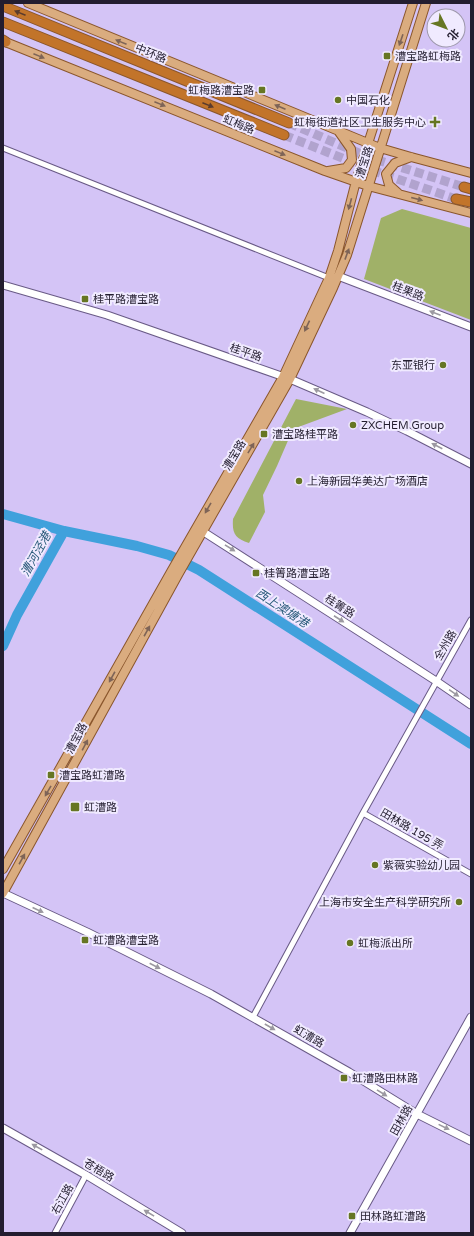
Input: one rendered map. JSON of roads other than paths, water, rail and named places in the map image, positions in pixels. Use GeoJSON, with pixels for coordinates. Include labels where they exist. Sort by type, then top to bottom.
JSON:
{"type":"FeatureCollection","features":[{"type":"Feature","properties":{"kind":"highway","name":"中环路"},"geometry":{"type":"LineString","coordinates":[[3,6],[289,123]]}},
{"type":"Feature","properties":{"kind":"highway"},"geometry":{"type":"LineString","coordinates":[[3,22],[284,135]]}},
{"type":"Feature","properties":{"kind":"highway"},"geometry":{"type":"LineString","coordinates":[[456,199],[471,202]]}},
{"type":"Feature","properties":{"kind":"main road"},"geometry":{"type":"LineString","coordinates":[[28,3],[380,148],[471,173]]}},
{"type":"Feature","properties":{"kind":"main road","name":"漕宝路"},"geometry":{"type":"LineString","coordinates":[[287,378],[329,278],[338,251],[356,181],[413,3]]}},
{"type":"Feature","properties":{"kind":"main road","name":"漕宝路"},"geometry":{"type":"LineString","coordinates":[[3,869],[287,378],[338,276],[347,255],[426,3]]}},
{"type":"Feature","properties":{"kind":"main road","name":"虹梅路"},"geometry":{"type":"LineString","coordinates":[[4,41],[325,171],[368,186],[471,213]]}},
{"type":"Feature","properties":{"kind":"main road"},"geometry":{"type":"LineString","coordinates":[[325,171],[346,168],[352,160],[351,150],[339,132]]}},
{"type":"Feature","properties":{"kind":"main road"},"geometry":{"type":"LineString","coordinates":[[399,194],[389,185],[386,174],[395,163],[410,157]]}},
{"type":"Feature","properties":{"kind":"main road","name":"漕宝路"},"geometry":{"type":"LineString","coordinates":[[3,893],[175,572]]}},
{"type":"Feature","properties":{"kind":"street"},"geometry":{"type":"LineString","coordinates":[[3,148],[329,278]]}},
{"type":"Feature","properties":{"kind":"street","name":"桂果路"},"geometry":{"type":"LineString","coordinates":[[338,276],[471,327]]}},
{"type":"Feature","properties":{"kind":"street","name":"桂平路"},"geometry":{"type":"LineString","coordinates":[[3,285],[107,315],[287,378],[367,412],[471,464]]}},
{"type":"Feature","properties":{"kind":"street","name":"桂箐路"},"geometry":{"type":"LineString","coordinates":[[200,529],[471,705]]}},
{"type":"Feature","properties":{"kind":"street","name":"全州路"},"geometry":{"type":"LineString","coordinates":[[253,1017],[363,813],[471,620]]}},
{"type":"Feature","properties":{"kind":"street","name":"田林路 195 弄"},"geometry":{"type":"LineString","coordinates":[[363,813],[471,874]]}},
{"type":"Feature","properties":{"kind":"street","name":"虹漕路"},"geometry":{"type":"LineString","coordinates":[[3,893],[101,939],[211,994],[349,1072],[418,1114],[471,1141]]}},
{"type":"Feature","properties":{"kind":"street","name":"田林路"},"geometry":{"type":"LineString","coordinates":[[350,1233],[471,1017]]}},
{"type":"Feature","properties":{"kind":"street","name":"苍梧路"},"geometry":{"type":"LineString","coordinates":[[3,1128],[182,1233]]}},
{"type":"Feature","properties":{"kind":"street","name":"右江路"},"geometry":{"type":"LineString","coordinates":[[55,1233],[86,1176]]}},
{"type":"Feature","properties":{"kind":"waterway","name":"西上澳塘港"},"geometry":{"type":"LineString","coordinates":[[3,514],[64,531],[137,546],[169,555],[199,570],[471,744]]}},
{"type":"Feature","properties":{"kind":"waterway","name":"漕河泾港"},"geometry":{"type":"LineString","coordinates":[[3,646],[17,615],[64,531]]}},
{"type":"Feature","properties":{"kind":"tunnel"},"geometry":{"type":"LineString","coordinates":[[289,123],[368,157],[464,187]]}},
{"type":"Feature","properties":{"kind":"tunnel"},"geometry":{"type":"LineString","coordinates":[[284,135],[380,173],[456,199]]}},
{"type":"Feature","properties":{"kind":"place","name":"漕宝路虹梅路"},"geometry":{"type":"Point","coordinates":[387,56]}},
{"type":"Feature","properties":{"kind":"place","name":"虹梅路漕宝路"},"geometry":{"type":"Point","coordinates":[262,90]}},
{"type":"Feature","properties":{"kind":"place","name":"中国石化"},"geometry":{"type":"Point","coordinates":[338,100]}},
{"type":"Feature","properties":{"kind":"place","name":"虹梅街道社区卫生服务中心"},"geometry":{"type":"Point","coordinates":[435,122]}},
{"type":"Feature","properties":{"kind":"place","name":"桂平路漕宝路"},"geometry":{"type":"Point","coordinates":[85,299]}},
{"type":"Feature","properties":{"kind":"place","name":"东亚银行"},"geometry":{"type":"Point","coordinates":[443,365]}},
{"type":"Feature","properties":{"kind":"place","name":"ZXCHEM Group"},"geometry":{"type":"Point","coordinates":[353,425]}},
{"type":"Feature","properties":{"kind":"place","name":"漕宝路桂平路"},"geometry":{"type":"Point","coordinates":[264,434]}},
{"type":"Feature","properties":{"kind":"place","name":"上海新园华美达广场酒店"},"geometry":{"type":"Point","coordinates":[299,481]}},
{"type":"Feature","properties":{"kind":"place","name":"桂箐路漕宝路"},"geometry":{"type":"Point","coordinates":[256,573]}},
{"type":"Feature","properties":{"kind":"place","name":"漕宝路虹漕路"},"geometry":{"type":"Point","coordinates":[51,775]}},
{"type":"Feature","properties":{"kind":"place","name":"虹漕路"},"geometry":{"type":"Point","coordinates":[75,807]}},
{"type":"Feature","properties":{"kind":"place","name":"紫薇实验幼儿园"},"geometry":{"type":"Point","coordinates":[375,865]}},
{"type":"Feature","properties":{"kind":"place","name":"上海市安全生产科学研究所"},"geometry":{"type":"Point","coordinates":[459,902]}},
{"type":"Feature","properties":{"kind":"place","name":"虹漕路漕宝路"},"geometry":{"type":"Point","coordinates":[85,940]}},
{"type":"Feature","properties":{"kind":"place","name":"虹梅派出所"},"geometry":{"type":"Point","coordinates":[350,943]}},
{"type":"Feature","properties":{"kind":"place","name":"虹漕路田林路"},"geometry":{"type":"Point","coordinates":[344,1078]}},
{"type":"Feature","properties":{"kind":"place","name":"田林路虹漕路"},"geometry":{"type":"Point","coordinates":[352,1216]}}]}
